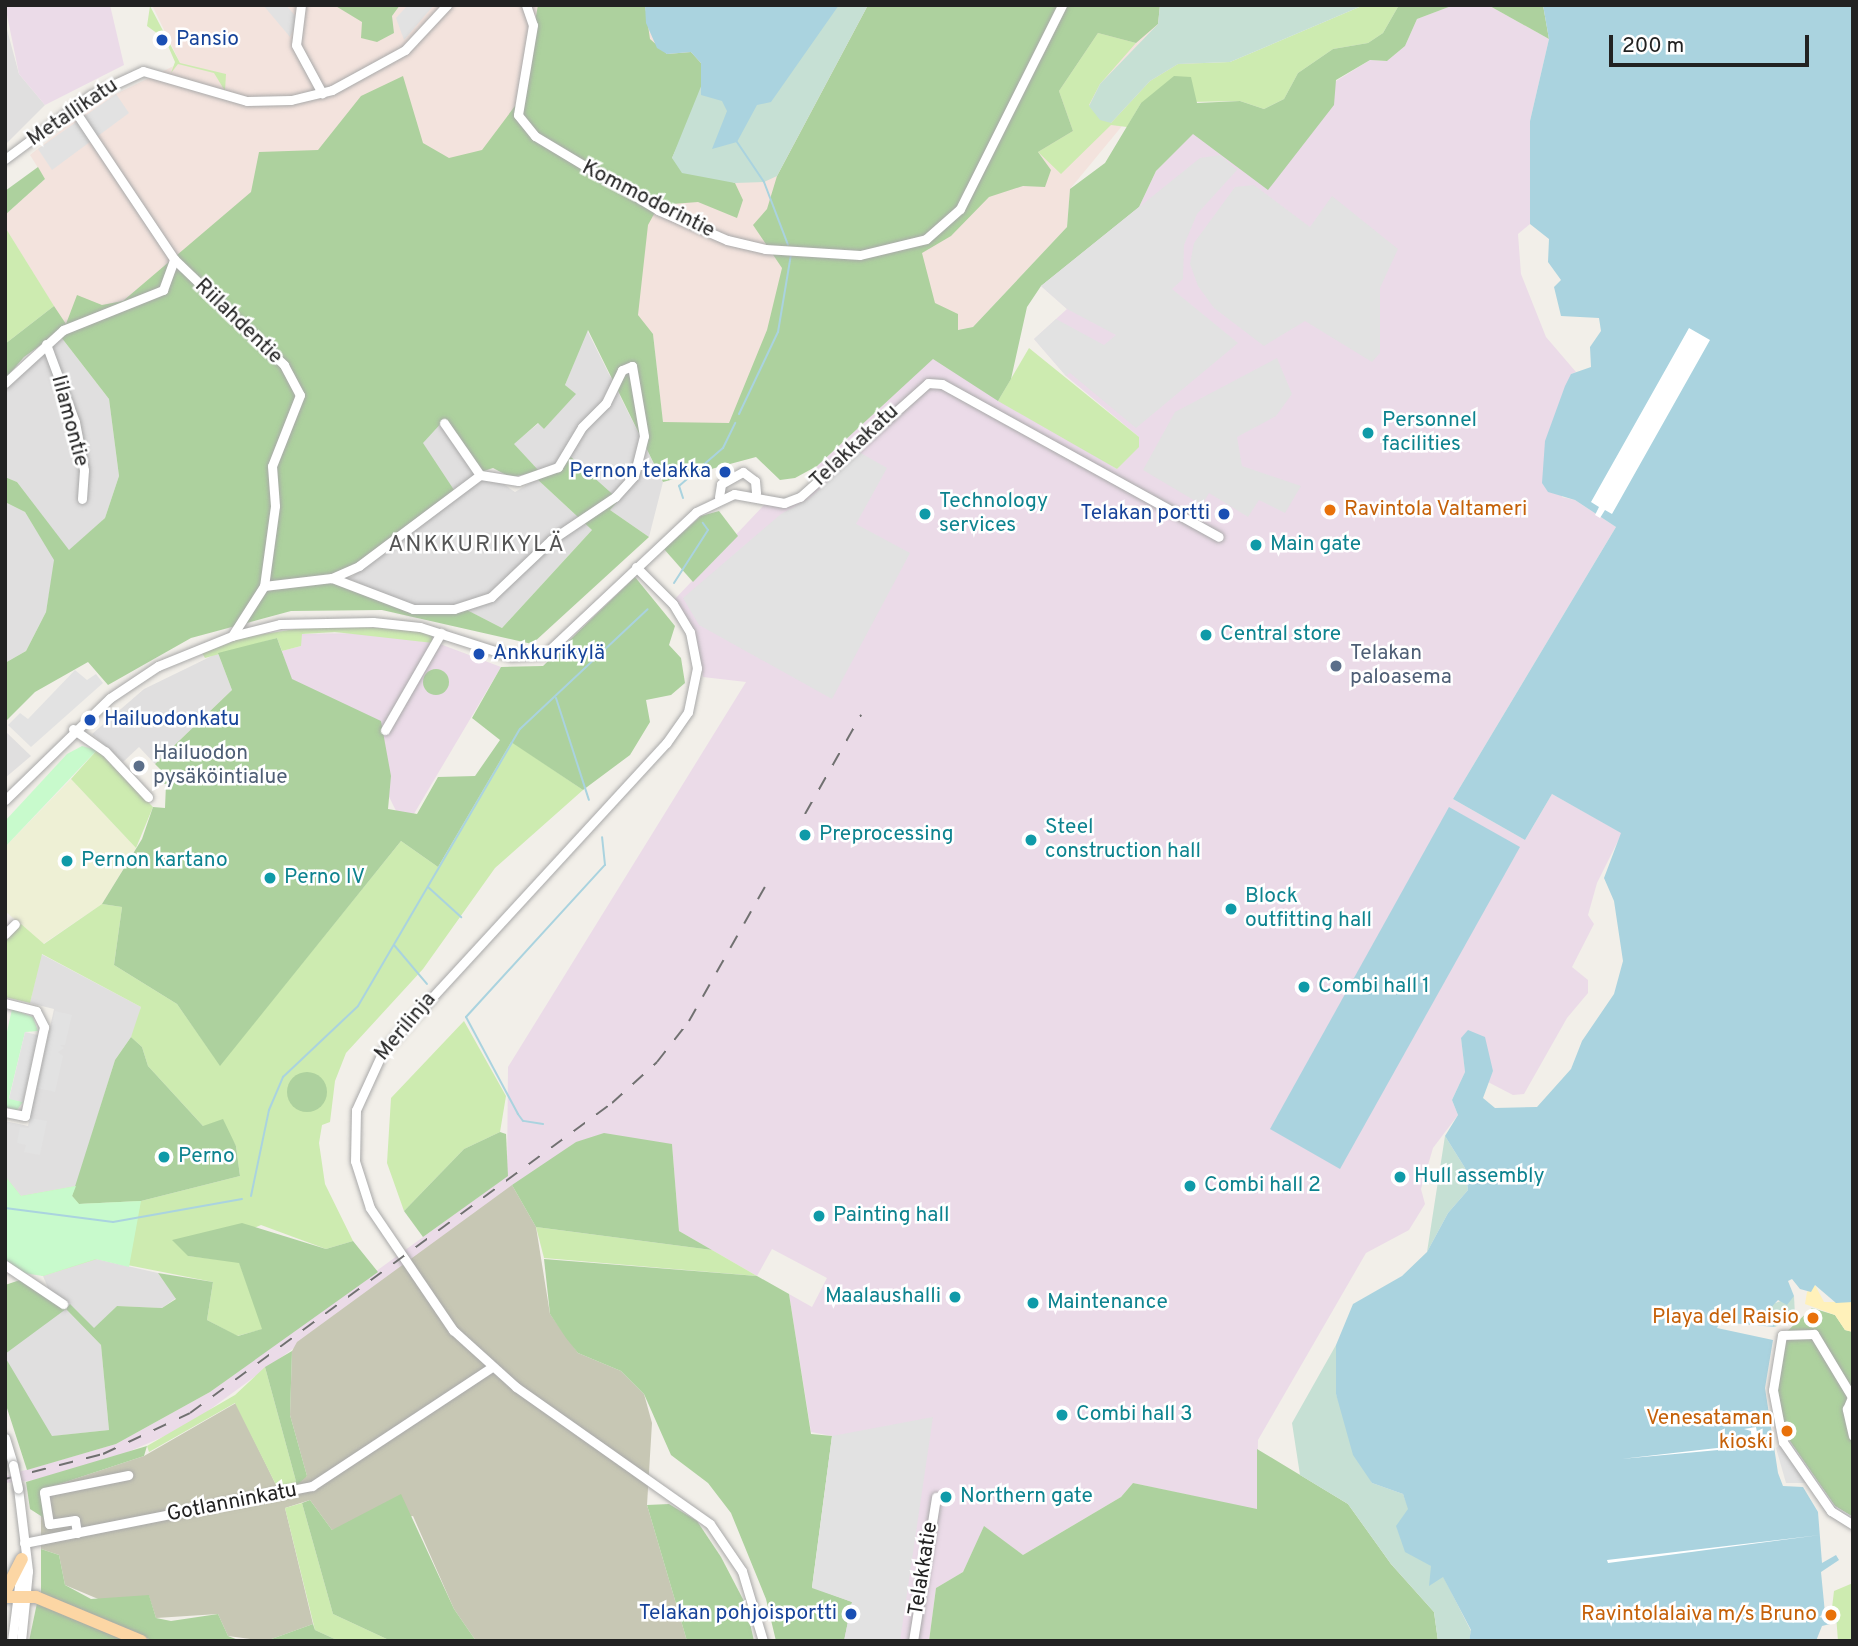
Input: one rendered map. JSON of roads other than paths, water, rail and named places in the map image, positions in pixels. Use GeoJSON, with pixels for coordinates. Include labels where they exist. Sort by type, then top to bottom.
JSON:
{"type":"FeatureCollection","features":[{"type":"Feature","properties":{"kind":"main road"},"geometry":{"type":"LineString","coordinates":[[22,1559],[5,1595],[23,1596],[141,1641]]}},
{"type":"Feature","properties":{"kind":"street"},"geometry":{"type":"LineString","coordinates":[[301,5],[296,45],[322,93],[393,59],[447,5]]}},
{"type":"Feature","properties":{"kind":"street","name":"Kommodorintie"},"geometry":{"type":"LineString","coordinates":[[526,5],[533,25],[518,116],[536,136],[658,210],[727,240],[765,250],[860,255],[926,239],[960,209],[1062,5]]}},
{"type":"Feature","properties":{"kind":"street","name":"Metallikatu"},"geometry":{"type":"LineString","coordinates":[[5,159],[73,108],[143,71],[247,101],[322,93]]}},
{"type":"Feature","properties":{"kind":"street","name":"Riilahdentie"},"geometry":{"type":"LineString","coordinates":[[73,108],[174,259],[284,365],[300,395],[272,466],[275,506],[264,586],[232,636]]}},
{"type":"Feature","properties":{"kind":"street"},"geometry":{"type":"LineString","coordinates":[[5,383],[63,330],[163,290],[174,259]]}},
{"type":"Feature","properties":{"kind":"street","name":"Iilamontie"},"geometry":{"type":"LineString","coordinates":[[46,344],[75,422],[83,470],[82,499]]}},
{"type":"Feature","properties":{"kind":"street"},"geometry":{"type":"LineString","coordinates":[[264,586],[332,578],[359,566],[480,475],[519,481],[558,467],[582,427],[606,403],[622,370],[632,366],[644,436],[635,476],[615,497],[551,540],[498,593],[467,607],[413,609],[332,578]]}},
{"type":"Feature","properties":{"kind":"street","name":"Telakkakatu"},"geometry":{"type":"LineString","coordinates":[[719,497],[756,494],[785,502],[800,497],[921,386],[937,382],[1219,537]]}},
{"type":"Feature","properties":{"kind":"street"},"geometry":{"type":"LineString","coordinates":[[444,423],[480,475]]}},
{"type":"Feature","properties":{"kind":"street"},"geometry":{"type":"LineString","coordinates":[[5,800],[73,729],[158,666],[232,636],[325,621],[401,624],[441,633],[511,656],[539,657],[552,649],[636,567],[719,497],[721,484],[743,472],[755,481],[756,494]]}},
{"type":"Feature","properties":{"kind":"street","name":"Merilinja"},"geometry":{"type":"LineString","coordinates":[[636,567],[673,604],[690,632],[697,668],[688,712],[666,743],[397,1033],[369,1074],[356,1110],[355,1161],[370,1208],[444,1318],[491,1368],[710,1524],[746,1578],[764,1641]]}},
{"type":"Feature","properties":{"kind":"street"},"geometry":{"type":"LineString","coordinates":[[384,730],[441,633]]}},
{"type":"Feature","properties":{"kind":"street"},"geometry":{"type":"LineString","coordinates":[[73,729],[106,751],[148,797]]}},
{"type":"Feature","properties":{"kind":"street"},"geometry":{"type":"LineString","coordinates":[[5,934],[15,924]]}},
{"type":"Feature","properties":{"kind":"street"},"geometry":{"type":"LineString","coordinates":[[5,1003],[36,1011],[44,1027],[25,1116],[5,1112]]}},
{"type":"Feature","properties":{"kind":"street"},"geometry":{"type":"LineString","coordinates":[[5,1265],[63,1304]]}},
{"type":"Feature","properties":{"kind":"street"},"geometry":{"type":"LineString","coordinates":[[1853,1436],[1847,1409],[1852,1397],[1814,1334],[1782,1335],[1773,1390],[1783,1442],[1831,1511],[1853,1525]]}},
{"type":"Feature","properties":{"kind":"street","name":"Gotlanninkatu"},"geometry":{"type":"LineString","coordinates":[[24,1543],[312,1486],[491,1368]]}},
{"type":"Feature","properties":{"kind":"street"},"geometry":{"type":"LineString","coordinates":[[5,1438],[18,1488],[24,1543],[23,1596],[17,1637]]}},
{"type":"Feature","properties":{"kind":"street"},"geometry":{"type":"LineString","coordinates":[[77,1533],[75,1520],[50,1524],[44,1492],[128,1475]]}},
{"type":"Feature","properties":{"kind":"street","name":"Telakkatie"},"geometry":{"type":"LineString","coordinates":[[913,1641],[936,1497]]}},
{"type":"Feature","properties":{"kind":"street"},"geometry":{"type":"LineString","coordinates":[[23,1596],[24,1543]]}},
{"type":"Feature","properties":{"kind":"water"},"geometry":{"type":"Polygon","coordinates":[[[645,5],[839,5],[771,102],[757,105],[737,142],[712,149],[727,111],[722,101],[701,95],[701,63],[691,52],[667,54],[657,48],[646,23],[645,5]]]}},
{"type":"Feature","properties":{"kind":"water"},"geometry":{"type":"Polygon","coordinates":[[[1543,5],[1853,5],[1853,1302],[1836,1303],[1815,1285],[1811,1292],[1800,1289],[1792,1279],[1788,1281],[1794,1296],[1787,1305],[1778,1300],[1766,1313],[1775,1327],[1720,1322],[1717,1328],[1773,1340],[1765,1388],[1778,1473],[1783,1486],[1803,1487],[1818,1512],[1822,1563],[1836,1555],[1839,1560],[1821,1572],[1825,1613],[1819,1617],[1838,1622],[1822,1626],[1816,1641],[1469,1641],[1471,1630],[1443,1577],[1429,1586],[1431,1566],[1405,1552],[1396,1526],[1408,1509],[1403,1494],[1372,1483],[1353,1455],[1336,1394],[1336,1345],[1353,1304],[1402,1276],[1427,1252],[1448,1213],[1468,1190],[1465,1168],[1445,1136],[1458,1115],[1452,1100],[1465,1072],[1461,1038],[1468,1030],[1485,1037],[1493,1071],[1483,1098],[1495,1108],[1537,1107],[1571,1069],[1582,1041],[1614,994],[1623,961],[1614,901],[1604,878],[1621,833],[1552,794],[1525,840],[1453,799],[1616,527],[1575,500],[1548,492],[1542,483],[1545,441],[1565,386],[1571,374],[1591,367],[1590,347],[1601,331],[1599,318],[1561,316],[1554,287],[1561,280],[1548,262],[1549,239],[1530,224],[1530,121],[1549,39],[1543,5]]]}},
{"type":"Feature","properties":{"kind":"water"},"geometry":{"type":"Polygon","coordinates":[[[1449,807],[1520,847],[1340,1169],[1270,1129],[1449,807]]]}},
{"type":"Feature","properties":{"kind":"waterway"},"geometry":{"type":"LineString","coordinates":[[737,142],[764,182],[788,245]]}},
{"type":"Feature","properties":{"kind":"waterway"},"geometry":{"type":"LineString","coordinates":[[739,414],[778,332],[791,254]]}},
{"type":"Feature","properties":{"kind":"waterway"},"geometry":{"type":"LineString","coordinates":[[683,498],[679,486],[723,448],[735,423]]}},
{"type":"Feature","properties":{"kind":"waterway"},"geometry":{"type":"LineString","coordinates":[[674,583],[708,530],[703,523]]}},
{"type":"Feature","properties":{"kind":"waterway"},"geometry":{"type":"LineString","coordinates":[[251,1196],[269,1110],[283,1077],[358,1006],[520,729],[648,609]]}},
{"type":"Feature","properties":{"kind":"waterway"},"geometry":{"type":"LineString","coordinates":[[556,698],[589,800]]}},
{"type":"Feature","properties":{"kind":"waterway"},"geometry":{"type":"LineString","coordinates":[[543,1124],[523,1121],[466,1017],[605,865],[602,837]]}},
{"type":"Feature","properties":{"kind":"waterway"},"geometry":{"type":"LineString","coordinates":[[428,887],[461,917]]}},
{"type":"Feature","properties":{"kind":"waterway"},"geometry":{"type":"LineString","coordinates":[[394,945],[427,984]]}},
{"type":"Feature","properties":{"kind":"waterway"},"geometry":{"type":"LineString","coordinates":[[5,1208],[113,1222],[242,1199]]}},
{"type":"Feature","properties":{"kind":"railway"},"geometry":{"type":"LineString","coordinates":[[805,814],[861,715]]}},
{"type":"Feature","properties":{"kind":"railway"},"geometry":{"type":"LineString","coordinates":[[5,1479],[103,1454],[190,1413],[612,1103],[657,1062],[689,1021],[766,885]]}},
{"type":"Feature","properties":{"kind":"place","name":"Pansio"},"geometry":{"type":"Point","coordinates":[162,40]}},
{"type":"Feature","properties":{"kind":"place","name":"Personnel facilities"},"geometry":{"type":"Point","coordinates":[1368,433]}},
{"type":"Feature","properties":{"kind":"place","name":"Pernon telakka"},"geometry":{"type":"Point","coordinates":[725,472]}},
{"type":"Feature","properties":{"kind":"place","name":"Ravintola Valtameri"},"geometry":{"type":"Point","coordinates":[1330,510]}},
{"type":"Feature","properties":{"kind":"place","name":"Technology services"},"geometry":{"type":"Point","coordinates":[925,514]}},
{"type":"Feature","properties":{"kind":"place","name":"Telakan portti"},"geometry":{"type":"Point","coordinates":[1224,514]}},
{"type":"Feature","properties":{"kind":"place","name":"Main gate"},"geometry":{"type":"Point","coordinates":[1256,545]}},
{"type":"Feature","properties":{"kind":"place","name":"Central store"},"geometry":{"type":"Point","coordinates":[1206,635]}},
{"type":"Feature","properties":{"kind":"place","name":"Ankkurikylä"},"geometry":{"type":"Point","coordinates":[479,654]}},
{"type":"Feature","properties":{"kind":"place","name":"Telakan paloasema"},"geometry":{"type":"Point","coordinates":[1336,666]}},
{"type":"Feature","properties":{"kind":"place","name":"Hailuodonkatu"},"geometry":{"type":"Point","coordinates":[90,720]}},
{"type":"Feature","properties":{"kind":"place","name":"Hailuodon pysäköintialue"},"geometry":{"type":"Point","coordinates":[139,766]}},
{"type":"Feature","properties":{"kind":"place","name":"Preprocessing"},"geometry":{"type":"Point","coordinates":[805,835]}},
{"type":"Feature","properties":{"kind":"place","name":"Steel construction hall"},"geometry":{"type":"Point","coordinates":[1031,840]}},
{"type":"Feature","properties":{"kind":"place","name":"Pernon kartano"},"geometry":{"type":"Point","coordinates":[67,861]}},
{"type":"Feature","properties":{"kind":"place","name":"Perno IV"},"geometry":{"type":"Point","coordinates":[270,878]}},
{"type":"Feature","properties":{"kind":"place","name":"Block outfitting hall"},"geometry":{"type":"Point","coordinates":[1231,909]}},
{"type":"Feature","properties":{"kind":"place","name":"Combi hall 1"},"geometry":{"type":"Point","coordinates":[1304,987]}},
{"type":"Feature","properties":{"kind":"place","name":"Perno"},"geometry":{"type":"Point","coordinates":[164,1157]}},
{"type":"Feature","properties":{"kind":"place","name":"Hull assembly"},"geometry":{"type":"Point","coordinates":[1400,1177]}},
{"type":"Feature","properties":{"kind":"place","name":"Combi hall 2"},"geometry":{"type":"Point","coordinates":[1190,1186]}},
{"type":"Feature","properties":{"kind":"place","name":"Painting hall"},"geometry":{"type":"Point","coordinates":[819,1216]}},
{"type":"Feature","properties":{"kind":"place","name":"Maalaushalli"},"geometry":{"type":"Point","coordinates":[955,1297]}},
{"type":"Feature","properties":{"kind":"place","name":"Maintenance"},"geometry":{"type":"Point","coordinates":[1033,1303]}},
{"type":"Feature","properties":{"kind":"place","name":"Playa del Raisio"},"geometry":{"type":"Point","coordinates":[1813,1318]}},
{"type":"Feature","properties":{"kind":"place","name":"Combi hall 3"},"geometry":{"type":"Point","coordinates":[1062,1415]}},
{"type":"Feature","properties":{"kind":"place","name":"Venesataman kioski"},"geometry":{"type":"Point","coordinates":[1787,1431]}},
{"type":"Feature","properties":{"kind":"place","name":"Northern gate"},"geometry":{"type":"Point","coordinates":[946,1497]}},
{"type":"Feature","properties":{"kind":"place","name":"Telakan pohjoisportti"},"geometry":{"type":"Point","coordinates":[851,1614]}},
{"type":"Feature","properties":{"kind":"place","name":"Ravintolalaiva m/s Bruno"},"geometry":{"type":"Point","coordinates":[1831,1615]}},
{"type":"Feature","properties":{"kind":"district","name":"ANKKURIKYLÄ"},"geometry":{"type":"Point","coordinates":[477,546]}}]}
